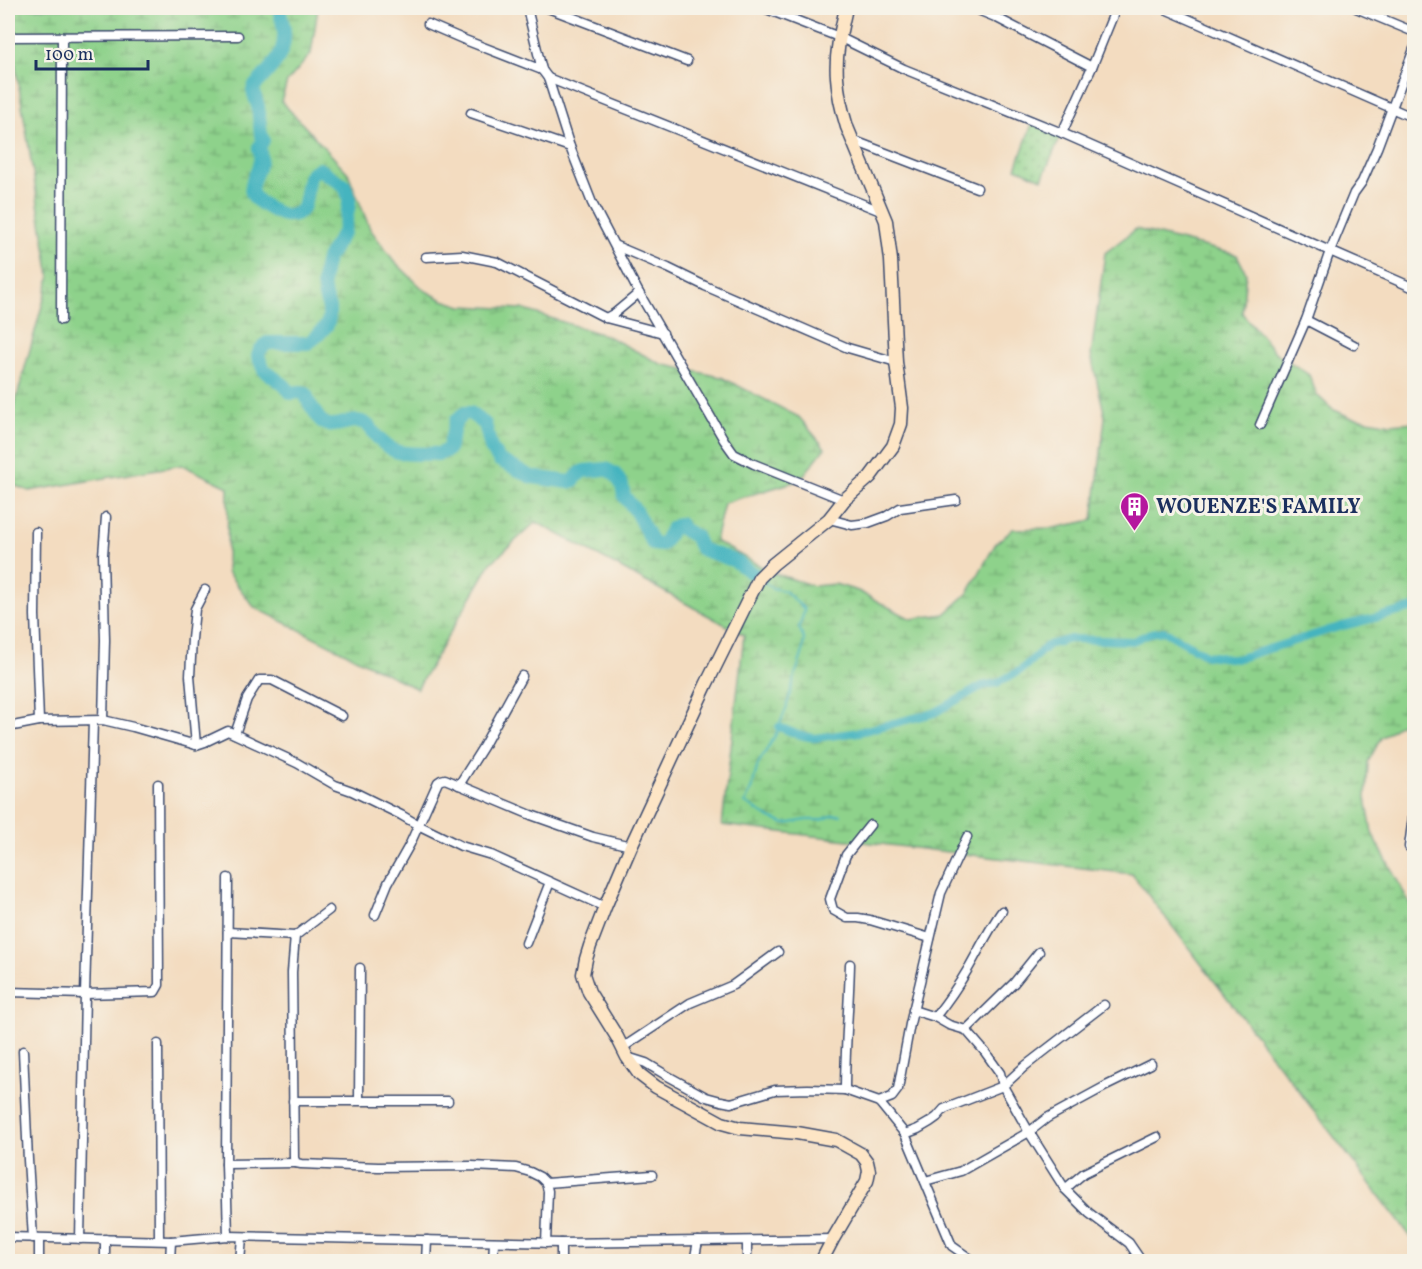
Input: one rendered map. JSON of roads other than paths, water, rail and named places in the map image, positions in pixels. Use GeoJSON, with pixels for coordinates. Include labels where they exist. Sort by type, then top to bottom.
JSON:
{"type":"FeatureCollection","features":[{"type":"Feature","properties":{"kind":"main road"},"geometry":{"type":"LineString","coordinates":[[821,1262],[867,1182],[869,1171],[867,1162],[861,1154],[836,1140],[797,1133],[740,1128],[722,1123],[656,1087],[639,1074],[589,992],[583,974],[586,958],[605,907],[631,846],[759,578],[829,519],[844,500],[870,477],[893,446],[901,424],[902,408],[896,362],[891,260],[886,221],[852,140],[843,112],[836,76],[839,38],[846,8]]}},
{"type":"Feature","properties":{"kind":"street"},"geometry":{"type":"LineString","coordinates":[[526,8],[542,70],[548,78],[570,147],[592,203],[639,293],[724,440],[734,454],[844,500]]}},
{"type":"Feature","properties":{"kind":"street"},"geometry":{"type":"LineString","coordinates":[[548,8],[687,61]]}},
{"type":"Feature","properties":{"kind":"street"},"geometry":{"type":"LineString","coordinates":[[764,8],[839,38],[904,69],[1062,133],[1414,288]]}},
{"type":"Feature","properties":{"kind":"street"},"geometry":{"type":"LineString","coordinates":[[973,8],[996,16],[1092,67]]}},
{"type":"Feature","properties":{"kind":"street"},"geometry":{"type":"LineString","coordinates":[[1062,133],[1116,8]]}},
{"type":"Feature","properties":{"kind":"street"},"geometry":{"type":"LineString","coordinates":[[1163,8],[1414,118]]}},
{"type":"Feature","properties":{"kind":"street"},"geometry":{"type":"LineString","coordinates":[[1356,8],[1414,32]]}},
{"type":"Feature","properties":{"kind":"street"},"geometry":{"type":"LineString","coordinates":[[428,24],[542,70]]}},
{"type":"Feature","properties":{"kind":"street"},"geometry":{"type":"LineString","coordinates":[[8,37],[238,36]]}},
{"type":"Feature","properties":{"kind":"street"},"geometry":{"type":"LineString","coordinates":[[61,320],[62,37]]}},
{"type":"Feature","properties":{"kind":"street"},"geometry":{"type":"LineString","coordinates":[[1260,425],[1306,320],[1330,251],[1354,193],[1371,165],[1414,49]]}},
{"type":"Feature","properties":{"kind":"street"},"geometry":{"type":"LineString","coordinates":[[548,78],[883,212]]}},
{"type":"Feature","properties":{"kind":"street"},"geometry":{"type":"LineString","coordinates":[[471,112],[570,147]]}},
{"type":"Feature","properties":{"kind":"street"},"geometry":{"type":"LineString","coordinates":[[852,140],[977,188]]}},
{"type":"Feature","properties":{"kind":"street"},"geometry":{"type":"LineString","coordinates":[[616,246],[848,348],[896,362]]}},
{"type":"Feature","properties":{"kind":"street"},"geometry":{"type":"LineString","coordinates":[[426,257],[462,255],[497,262],[606,318],[663,333]]}},
{"type":"Feature","properties":{"kind":"street"},"geometry":{"type":"LineString","coordinates":[[606,318],[615,314],[639,293]]}},
{"type":"Feature","properties":{"kind":"street"},"geometry":{"type":"LineString","coordinates":[[1306,320],[1354,345]]}},
{"type":"Feature","properties":{"kind":"street"},"geometry":{"type":"LineString","coordinates":[[829,519],[852,525],[868,523],[900,508],[956,500]]}},
{"type":"Feature","properties":{"kind":"street"},"geometry":{"type":"LineString","coordinates":[[104,720],[103,555],[106,517]]}},
{"type":"Feature","properties":{"kind":"street"},"geometry":{"type":"LineString","coordinates":[[36,532],[35,615],[39,721]]}},
{"type":"Feature","properties":{"kind":"street"},"geometry":{"type":"LineString","coordinates":[[196,745],[190,676],[195,609],[205,590]]}},
{"type":"Feature","properties":{"kind":"street"},"geometry":{"type":"LineString","coordinates":[[459,785],[522,676]]}},
{"type":"Feature","properties":{"kind":"street"},"geometry":{"type":"LineString","coordinates":[[235,734],[247,699],[259,680],[272,681],[342,716]]}},
{"type":"Feature","properties":{"kind":"street"},"geometry":{"type":"LineString","coordinates":[[8,727],[39,721],[104,720],[196,745],[228,731],[297,763],[335,786],[401,814],[461,846],[491,855],[605,907]]}},
{"type":"Feature","properties":{"kind":"street"},"geometry":{"type":"LineString","coordinates":[[80,1239],[93,721]]}},
{"type":"Feature","properties":{"kind":"street"},"geometry":{"type":"LineString","coordinates":[[375,915],[388,883],[410,844],[438,782],[445,779],[531,815],[593,837],[631,846]]}},
{"type":"Feature","properties":{"kind":"street"},"geometry":{"type":"LineString","coordinates":[[8,992],[85,994],[155,992],[159,988],[158,784]]}},
{"type":"Feature","properties":{"kind":"street"},"geometry":{"type":"LineString","coordinates":[[1409,847],[1414,809]]}},
{"type":"Feature","properties":{"kind":"street"},"geometry":{"type":"LineString","coordinates":[[870,825],[846,855],[830,899],[833,909],[847,918],[870,920],[930,939]]}},
{"type":"Feature","properties":{"kind":"street"},"geometry":{"type":"LineString","coordinates":[[879,1102],[892,1097],[898,1089],[913,1010],[941,892],[967,837]]}},
{"type":"Feature","properties":{"kind":"street"},"geometry":{"type":"LineString","coordinates":[[228,878],[226,1164],[228,1236]]}},
{"type":"Feature","properties":{"kind":"street"},"geometry":{"type":"LineString","coordinates":[[526,943],[550,882]]}},
{"type":"Feature","properties":{"kind":"street"},"geometry":{"type":"LineString","coordinates":[[228,932],[296,936],[329,910]]}},
{"type":"Feature","properties":{"kind":"street"},"geometry":{"type":"LineString","coordinates":[[935,1017],[967,972],[1002,911]]}},
{"type":"Feature","properties":{"kind":"street"},"geometry":{"type":"LineString","coordinates":[[296,936],[292,972],[294,1158],[296,1162]]}},
{"type":"Feature","properties":{"kind":"street"},"geometry":{"type":"LineString","coordinates":[[778,952],[733,985],[690,1003],[625,1052],[706,1097],[731,1103],[775,1090],[808,1089],[845,1090],[879,1102],[905,1134],[952,1246],[975,1262]]}},
{"type":"Feature","properties":{"kind":"street"},"geometry":{"type":"LineString","coordinates":[[966,1030],[1014,983],[1039,952]]}},
{"type":"Feature","properties":{"kind":"street"},"geometry":{"type":"LineString","coordinates":[[845,1090],[850,964]]}},
{"type":"Feature","properties":{"kind":"street"},"geometry":{"type":"LineString","coordinates":[[359,1100],[360,968]]}},
{"type":"Feature","properties":{"kind":"street"},"geometry":{"type":"LineString","coordinates":[[905,1134],[930,1122],[944,1109],[1003,1086],[1025,1066],[1104,1005]]}},
{"type":"Feature","properties":{"kind":"street"},"geometry":{"type":"LineString","coordinates":[[913,1010],[966,1030],[1000,1073],[1003,1086],[1065,1189],[1089,1213],[1129,1243],[1142,1262]]}},
{"type":"Feature","properties":{"kind":"street"},"geometry":{"type":"LineString","coordinates":[[158,1044],[159,1240]]}},
{"type":"Feature","properties":{"kind":"street"},"geometry":{"type":"LineString","coordinates":[[23,1051],[28,1160],[39,1262]]}},
{"type":"Feature","properties":{"kind":"street"},"geometry":{"type":"LineString","coordinates":[[925,1181],[961,1171],[1057,1113],[1151,1064]]}},
{"type":"Feature","properties":{"kind":"street"},"geometry":{"type":"LineString","coordinates":[[293,1101],[448,1101]]}},
{"type":"Feature","properties":{"kind":"street"},"geometry":{"type":"LineString","coordinates":[[1065,1189],[1084,1173],[1157,1137]]}},
{"type":"Feature","properties":{"kind":"street"},"geometry":{"type":"LineString","coordinates":[[226,1164],[296,1162],[378,1167],[516,1168],[530,1172],[546,1183],[548,1191],[546,1243]]}},
{"type":"Feature","properties":{"kind":"street"},"geometry":{"type":"LineString","coordinates":[[546,1183],[652,1175]]}},
{"type":"Feature","properties":{"kind":"street"},"geometry":{"type":"LineString","coordinates":[[8,1237],[171,1241],[228,1236],[546,1243],[833,1239]]}},
{"type":"Feature","properties":{"kind":"street"},"geometry":{"type":"LineString","coordinates":[[240,1262],[242,1237]]}},
{"type":"Feature","properties":{"kind":"street"},"geometry":{"type":"LineString","coordinates":[[105,1239],[105,1262]]}},
{"type":"Feature","properties":{"kind":"street"},"geometry":{"type":"LineString","coordinates":[[426,1262],[427,1240]]}},
{"type":"Feature","properties":{"kind":"street"},"geometry":{"type":"LineString","coordinates":[[170,1262],[171,1241]]}},
{"type":"Feature","properties":{"kind":"street"},"geometry":{"type":"LineString","coordinates":[[694,1262],[698,1241]]}},
{"type":"Feature","properties":{"kind":"street"},"geometry":{"type":"LineString","coordinates":[[747,1241],[747,1262]]}},
{"type":"Feature","properties":{"kind":"street"},"geometry":{"type":"LineString","coordinates":[[494,1242],[494,1262]]}},
{"type":"Feature","properties":{"kind":"street"},"geometry":{"type":"LineString","coordinates":[[561,1243],[561,1262]]}},
{"type":"Feature","properties":{"kind":"waterway"},"geometry":{"type":"LineString","coordinates":[[279,8],[284,29],[282,48],[271,68],[253,91],[258,106],[263,140],[259,148],[261,156],[252,192],[256,199],[274,211],[285,215],[295,214],[305,203],[312,173],[319,169],[344,185],[349,204],[344,231],[327,259],[324,272],[323,285],[329,308],[327,325],[308,343],[267,343],[258,356],[264,370],[291,393],[306,394],[321,421],[332,425],[356,421],[365,423],[383,443],[398,452],[439,454],[448,450],[456,421],[465,413],[470,413],[485,424],[491,448],[499,460],[532,477],[569,482],[584,471],[606,469],[615,474],[622,485],[624,496],[635,510],[653,544],[661,545],[671,530],[680,524],[682,529],[695,536],[701,549],[735,561],[759,578]]}},
{"type":"Feature","properties":{"kind":"waterway"},"geometry":{"type":"LineString","coordinates":[[763,581],[772,588],[785,591],[804,609],[799,627],[804,639],[802,655],[786,709],[775,736],[758,764],[745,803],[785,824],[841,815]]}},
{"type":"Feature","properties":{"kind":"waterway"},"geometry":{"type":"LineString","coordinates":[[779,727],[799,735],[815,738],[859,732],[934,713],[982,686],[997,683],[1021,670],[1048,645],[1070,639],[1133,641],[1150,633],[1164,631],[1206,655],[1236,659],[1339,627],[1414,608]]}},
{"type":"Feature","properties":{"kind":"place","name":"WOUENZE'S FAMILY"},"geometry":{"type":"Point","coordinates":[1135,532]}}]}
